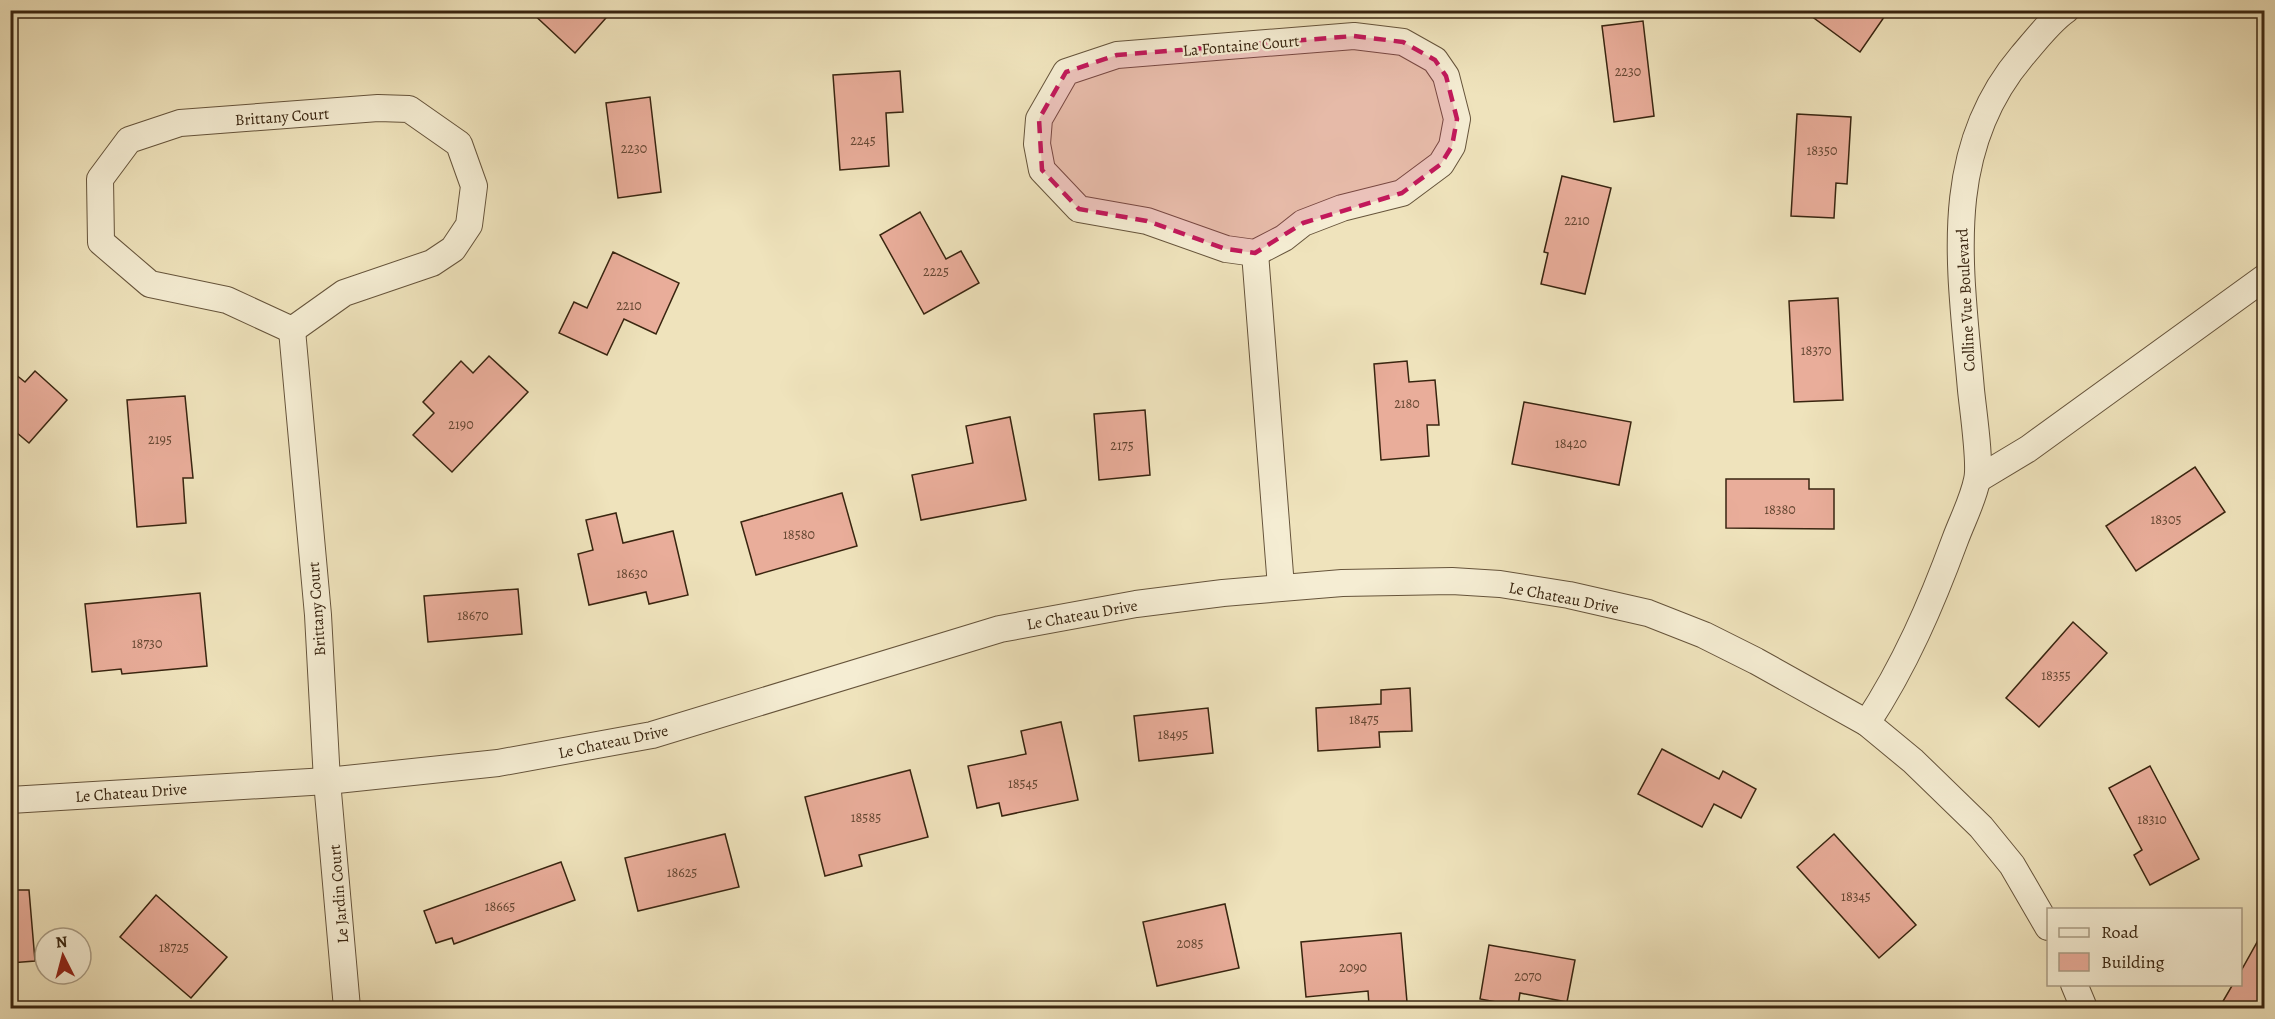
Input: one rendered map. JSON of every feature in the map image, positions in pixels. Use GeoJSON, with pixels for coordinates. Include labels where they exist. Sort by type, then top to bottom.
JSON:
{"type":"FeatureCollection","features":[{"type":"Feature","properties":{"kind":"street","name":"Colline Vue Boulevard"},"geometry":{"type":"LineString","coordinates":[[1867,723],[1891,688],[1916,640],[1978,479],[1962,277],[1960,222],[1966,170],[1979,123],[2003,78],[2066,10]]}},
{"type":"Feature","properties":{"kind":"street","name":"La Fontaine Court"},"geometry":{"type":"LineString","coordinates":[[1354,36],[1403,42],[1435,60],[1446,76],[1456,119],[1452,146],[1441,164],[1402,193],[1342,208],[1303,223],[1284,238],[1255,253],[1226,249],[1147,221],[1079,208],[1042,170],[1037,144],[1039,119],[1066,72],[1117,55],[1354,36]]}},
{"type":"Feature","properties":{"kind":"street","name":"Brittany Court"},"geometry":{"type":"LineString","coordinates":[[399,108],[409,109],[459,144],[474,186],[469,225],[453,249],[432,263],[344,292],[292,330],[227,300],[150,284],[101,242],[100,178],[129,140],[180,123],[399,108]]}},
{"type":"Feature","properties":{"kind":"street"},"geometry":{"type":"LineString","coordinates":[[1255,253],[1281,587]]}},
{"type":"Feature","properties":{"kind":"street"},"geometry":{"type":"LineString","coordinates":[[1978,479],[2028,449],[2265,279]]}},
{"type":"Feature","properties":{"kind":"street","name":"Brittany Court"},"geometry":{"type":"LineString","coordinates":[[292,330],[318,615],[327,781]]}},
{"type":"Feature","properties":{"kind":"street","name":"Le Chateau Drive"},"geometry":{"type":"LineString","coordinates":[[10,800],[327,781],[498,763],[652,735],[1000,629],[1136,604],[1281,587],[1452,581],[1500,584],[1569,595],[1637,611],[1704,635],[1756,661],[1867,723],[1913,761],[1981,827],[2012,865],[2047,924]]}},
{"type":"Feature","properties":{"kind":"street","name":"Le Jardin Court"},"geometry":{"type":"LineString","coordinates":[[327,781],[347,1008]]}},
{"type":"Feature","properties":{"kind":"street"},"geometry":{"type":"LineString","coordinates":[[2075,986],[2084,1008]]}},
{"type":"Feature","properties":{"kind":"highlighted area"},"geometry":{"type":"Polygon","coordinates":[[[1354,36],[1403,42],[1435,60],[1446,76],[1457,119],[1452,146],[1441,164],[1402,193],[1303,223],[1255,253],[1226,249],[1147,221],[1079,209],[1042,170],[1039,119],[1066,72],[1117,55],[1354,36]]]}},
{"type":"Feature","properties":{"kind":"building"},"geometry":{"type":"Polygon","coordinates":[[[529,10],[613,10],[575,53],[529,10]]]}},
{"type":"Feature","properties":{"kind":"building"},"geometry":{"type":"Polygon","coordinates":[[[1803,10],[1889,10],[1860,52],[1803,10]]]}},
{"type":"Feature","properties":{"kind":"building"},"geometry":{"type":"Polygon","coordinates":[[[1643,21],[1654,116],[1614,122],[1602,26],[1643,21]]]}},
{"type":"Feature","properties":{"kind":"building"},"geometry":{"type":"Polygon","coordinates":[[[900,71],[903,112],[886,113],[889,166],[840,170],[833,75],[900,71]]]}},
{"type":"Feature","properties":{"kind":"building"},"geometry":{"type":"Polygon","coordinates":[[[650,97],[661,192],[618,198],[606,103],[650,97]]]}},
{"type":"Feature","properties":{"kind":"building"},"geometry":{"type":"Polygon","coordinates":[[[1797,114],[1851,117],[1847,184],[1836,183],[1834,218],[1791,216],[1797,114]]]}},
{"type":"Feature","properties":{"kind":"building"},"geometry":{"type":"Polygon","coordinates":[[[1562,176],[1611,188],[1585,294],[1541,284],[1548,253],[1544,252],[1562,176]]]}},
{"type":"Feature","properties":{"kind":"building"},"geometry":{"type":"Polygon","coordinates":[[[920,212],[946,259],[961,251],[979,283],[924,314],[880,235],[920,212]]]}},
{"type":"Feature","properties":{"kind":"building"},"geometry":{"type":"Polygon","coordinates":[[[613,252],[679,283],[656,334],[624,319],[607,355],[559,333],[574,302],[587,308],[613,252]]]}},
{"type":"Feature","properties":{"kind":"building"},"geometry":{"type":"Polygon","coordinates":[[[1838,298],[1843,400],[1794,402],[1789,301],[1838,298]]]}},
{"type":"Feature","properties":{"kind":"building"},"geometry":{"type":"Polygon","coordinates":[[[489,356],[528,392],[452,472],[413,435],[434,413],[423,402],[461,361],[473,373],[489,356]]]}},
{"type":"Feature","properties":{"kind":"building"},"geometry":{"type":"Polygon","coordinates":[[[1407,361],[1409,382],[1435,380],[1439,425],[1427,425],[1429,456],[1381,460],[1374,364],[1407,361]]]}},
{"type":"Feature","properties":{"kind":"building"},"geometry":{"type":"Polygon","coordinates":[[[10,370],[25,382],[35,371],[67,400],[29,443],[10,427],[10,370]]]}},
{"type":"Feature","properties":{"kind":"building"},"geometry":{"type":"Polygon","coordinates":[[[185,396],[193,478],[183,478],[186,523],[137,527],[127,400],[185,396]]]}},
{"type":"Feature","properties":{"kind":"building"},"geometry":{"type":"Polygon","coordinates":[[[1524,402],[1631,422],[1619,485],[1512,464],[1524,402]]]}},
{"type":"Feature","properties":{"kind":"building"},"geometry":{"type":"Polygon","coordinates":[[[1145,410],[1150,475],[1099,480],[1094,414],[1145,410]]]}},
{"type":"Feature","properties":{"kind":"building"},"geometry":{"type":"Polygon","coordinates":[[[1010,417],[1026,500],[921,520],[912,475],[973,463],[966,426],[1010,417]]]}},
{"type":"Feature","properties":{"kind":"building"},"geometry":{"type":"Polygon","coordinates":[[[2195,467],[2225,512],[2136,571],[2106,526],[2195,467]]]}},
{"type":"Feature","properties":{"kind":"building"},"geometry":{"type":"Polygon","coordinates":[[[1726,479],[1809,479],[1809,489],[1834,489],[1834,529],[1726,528],[1726,479]]]}},
{"type":"Feature","properties":{"kind":"building"},"geometry":{"type":"Polygon","coordinates":[[[842,493],[857,546],[756,575],[741,522],[842,493]]]}},
{"type":"Feature","properties":{"kind":"building"},"geometry":{"type":"Polygon","coordinates":[[[616,513],[623,543],[673,531],[688,595],[649,604],[646,592],[589,605],[578,554],[593,550],[586,520],[616,513]]]}},
{"type":"Feature","properties":{"kind":"building"},"geometry":{"type":"Polygon","coordinates":[[[518,589],[522,634],[428,642],[424,596],[518,589]]]}},
{"type":"Feature","properties":{"kind":"building"},"geometry":{"type":"Polygon","coordinates":[[[200,593],[207,666],[122,674],[121,669],[92,672],[85,604],[200,593]]]}},
{"type":"Feature","properties":{"kind":"building"},"geometry":{"type":"Polygon","coordinates":[[[2073,622],[2107,653],[2039,727],[2006,698],[2073,622]]]}},
{"type":"Feature","properties":{"kind":"building"},"geometry":{"type":"Polygon","coordinates":[[[1410,688],[1412,731],[1379,732],[1380,747],[1318,751],[1316,708],[1381,704],[1381,690],[1410,688]]]}},
{"type":"Feature","properties":{"kind":"building"},"geometry":{"type":"Polygon","coordinates":[[[1208,708],[1213,753],[1139,761],[1134,716],[1208,708]]]}},
{"type":"Feature","properties":{"kind":"building"},"geometry":{"type":"Polygon","coordinates":[[[1061,722],[1078,800],[1002,816],[999,803],[977,808],[968,766],[1026,754],[1021,731],[1061,722]]]}},
{"type":"Feature","properties":{"kind":"building"},"geometry":{"type":"Polygon","coordinates":[[[1662,749],[1719,779],[1723,771],[1756,789],[1741,818],[1714,804],[1702,827],[1638,794],[1662,749]]]}},
{"type":"Feature","properties":{"kind":"building"},"geometry":{"type":"Polygon","coordinates":[[[2150,766],[2199,859],[2150,885],[2134,855],[2142,850],[2109,788],[2150,766]]]}},
{"type":"Feature","properties":{"kind":"building"},"geometry":{"type":"Polygon","coordinates":[[[910,770],[928,837],[859,855],[862,866],[825,876],[805,797],[910,770]]]}},
{"type":"Feature","properties":{"kind":"building"},"geometry":{"type":"Polygon","coordinates":[[[725,834],[739,887],[638,911],[625,858],[725,834]]]}},
{"type":"Feature","properties":{"kind":"building"},"geometry":{"type":"Polygon","coordinates":[[[1834,834],[1916,925],[1879,958],[1797,867],[1834,834]]]}},
{"type":"Feature","properties":{"kind":"building"},"geometry":{"type":"Polygon","coordinates":[[[561,862],[575,900],[454,944],[452,938],[436,943],[424,911],[561,862]]]}},
{"type":"Feature","properties":{"kind":"building"},"geometry":{"type":"Polygon","coordinates":[[[10,890],[29,890],[33,961],[10,963],[10,890]]]}},
{"type":"Feature","properties":{"kind":"building"},"geometry":{"type":"Polygon","coordinates":[[[156,895],[227,957],[191,998],[120,937],[156,895]]]}},
{"type":"Feature","properties":{"kind":"building"},"geometry":{"type":"Polygon","coordinates":[[[1225,904],[1239,968],[1157,986],[1143,922],[1225,904]]]}},
{"type":"Feature","properties":{"kind":"building"},"geometry":{"type":"Polygon","coordinates":[[[2265,928],[2265,1008],[2219,1008],[2232,986],[2242,986],[2242,969],[2265,928]]]}},
{"type":"Feature","properties":{"kind":"building"},"geometry":{"type":"Polygon","coordinates":[[[1401,933],[1407,1002],[1369,1005],[1368,991],[1306,997],[1301,942],[1401,933]]]}},
{"type":"Feature","properties":{"kind":"building"},"geometry":{"type":"Polygon","coordinates":[[[1489,945],[1575,960],[1567,1002],[1520,993],[1518,1006],[1480,999],[1489,945]]]}}]}
